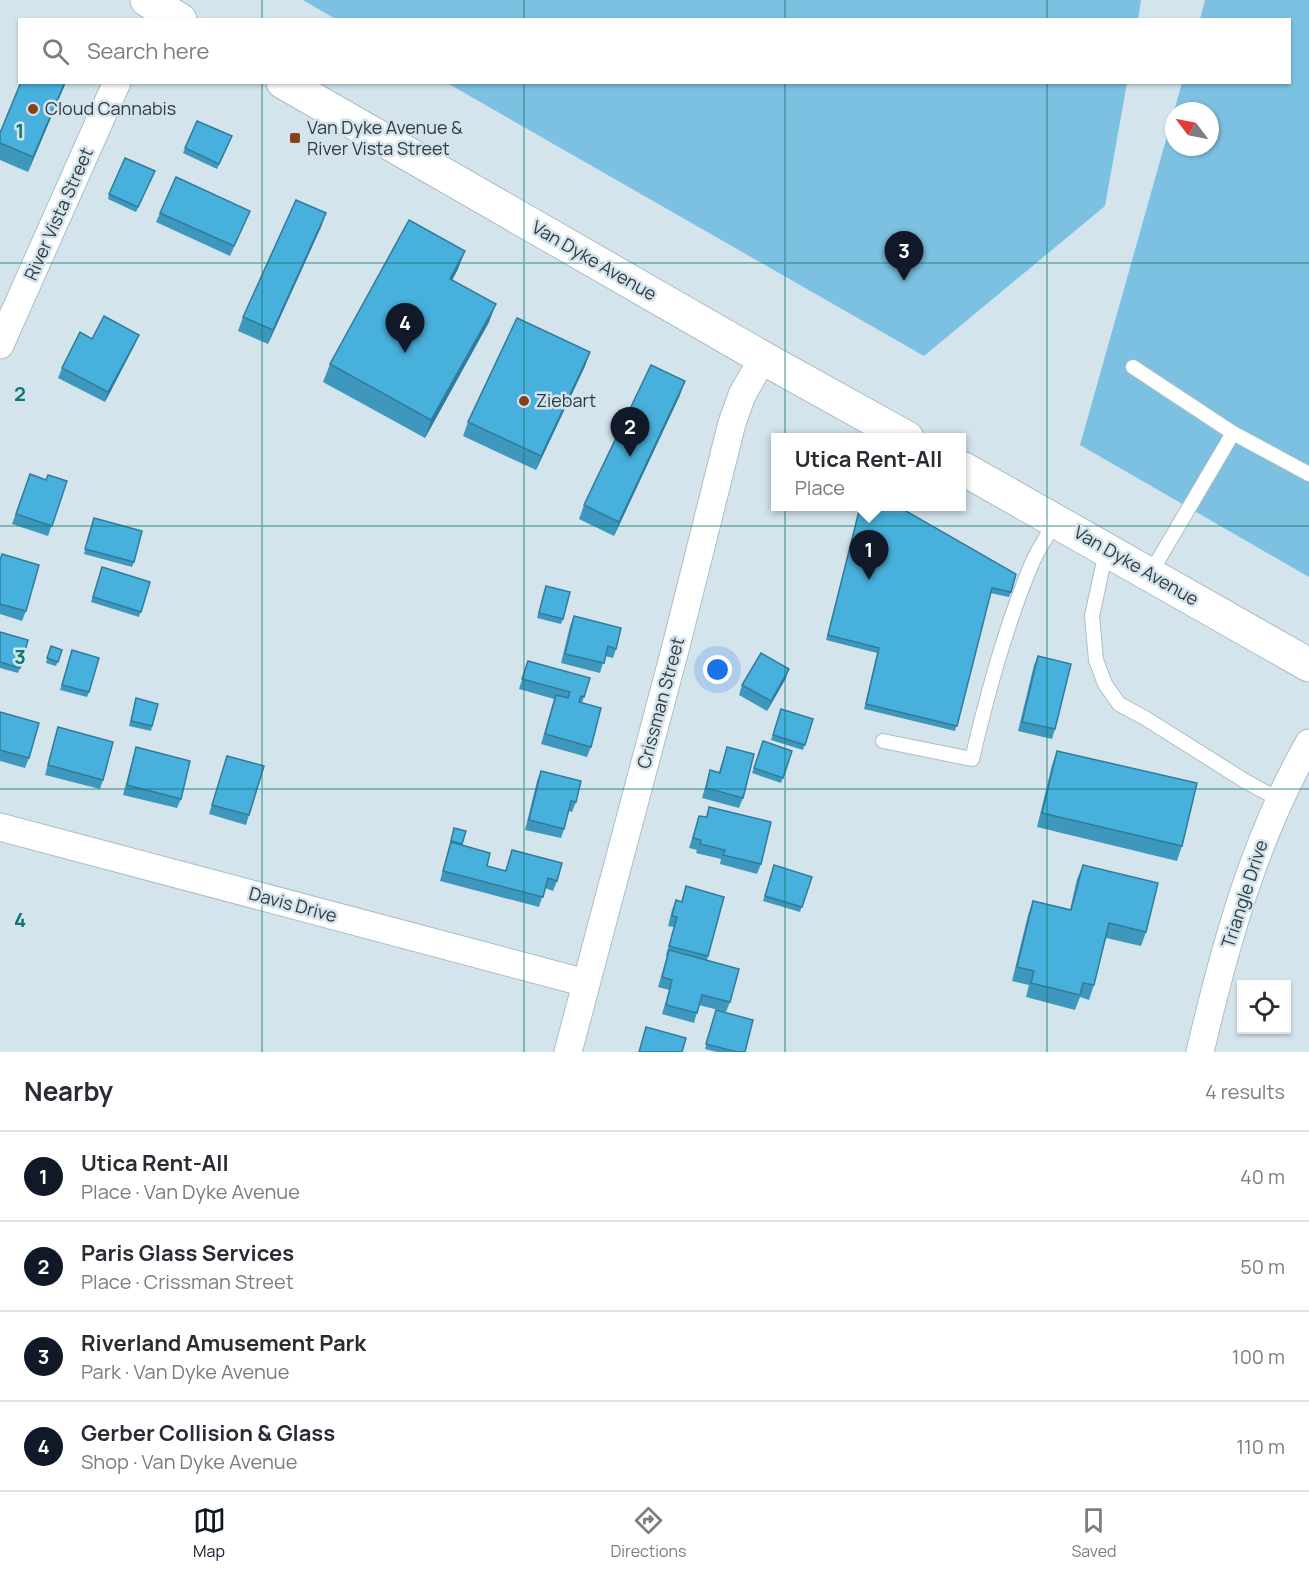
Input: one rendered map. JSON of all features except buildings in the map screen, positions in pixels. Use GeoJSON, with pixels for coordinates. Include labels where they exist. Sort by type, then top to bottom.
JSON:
{"type":"FeatureCollection","features":[{"type":"Feature","properties":{"kind":"main road"},"geometry":{"type":"LineString","coordinates":[[148,7],[175,18]]}},
{"type":"Feature","properties":{"kind":"main road","name":"Van Dyke Avenue"},"geometry":{"type":"LineString","coordinates":[[286,84],[898,433]]}},
{"type":"Feature","properties":{"kind":"main road","name":"Van Dyke Avenue"},"geometry":{"type":"LineString","coordinates":[[966,470],[1309,665]]}},
{"type":"Feature","properties":{"kind":"street","name":"River Vista Street"},"geometry":{"type":"LineString","coordinates":[[0,345],[116,84]]}},
{"type":"Feature","properties":{"kind":"street","name":"Crissman Street"},"geometry":{"type":"LineString","coordinates":[[568,1052],[676,646],[732,423],[742,395],[763,358]]}},
{"type":"Feature","properties":{"kind":"street","name":"Triangle Drive"},"geometry":{"type":"LineString","coordinates":[[1200,1052],[1245,886],[1280,800],[1309,743]]}},
{"type":"Feature","properties":{"kind":"street","name":"Davis Drive"},"geometry":{"type":"LineString","coordinates":[[0,827],[586,983]]}},
{"type":"Feature","properties":{"kind":"lane"},"geometry":{"type":"LineString","coordinates":[[1132,367],[1233,433],[1309,474]]}},
{"type":"Feature","properties":{"kind":"lane"},"geometry":{"type":"LineString","coordinates":[[1150,574],[1233,433]]}},
{"type":"Feature","properties":{"kind":"lane"},"geometry":{"type":"LineString","coordinates":[[883,741],[972,759],[987,697],[1016,606],[1034,559],[1056,520]]}},
{"type":"Feature","properties":{"kind":"lane"},"geometry":{"type":"LineString","coordinates":[[1107,549],[1092,616],[1096,660],[1105,684],[1119,704],[1280,800]]}},
{"type":"Feature","properties":{"kind":"shaded area"},"geometry":{"type":"Polygon","coordinates":[[[303,0],[1141,0],[1138,18],[334,18],[303,0]]]}},
{"type":"Feature","properties":{"kind":"shaded area"},"geometry":{"type":"Polygon","coordinates":[[[1205,0],[1309,0],[1309,577],[1080,445],[1165,143],[1165,156],[1219,156],[1219,102],[1177,102],[1182,84],[1291,84],[1291,18],[1200,18],[1205,0]]]}},
{"type":"Feature","properties":{"kind":"shaded area"},"geometry":{"type":"Polygon","coordinates":[[[449,84],[1127,84],[1105,206],[924,356],[449,84]]]}},
{"type":"Feature","properties":{"kind":"place","name":"Cloud Cannabis"},"geometry":{"type":"Point","coordinates":[33,109]}},
{"type":"Feature","properties":{"kind":"place","name":"Van Dyke Avenue & River Vista Street"},"geometry":{"type":"Point","coordinates":[295,138]}},
{"type":"Feature","properties":{"kind":"place","name":"Riverland Amusement Park"},"geometry":{"type":"Point","coordinates":[904,281]}},
{"type":"Feature","properties":{"kind":"place","name":"Gerber Collision & Glass"},"geometry":{"type":"Point","coordinates":[405,353]}},
{"type":"Feature","properties":{"kind":"place","name":"Ziebart"},"geometry":{"type":"Point","coordinates":[524,401]}},
{"type":"Feature","properties":{"kind":"place","name":"Paris Glass Services"},"geometry":{"type":"Point","coordinates":[630,457]}},
{"type":"Feature","properties":{"kind":"place","name":"Utica Rent-All"},"geometry":{"type":"Point","coordinates":[869,580]}}]}
